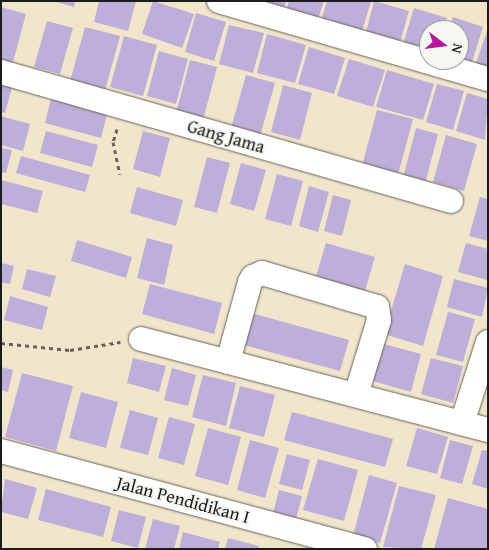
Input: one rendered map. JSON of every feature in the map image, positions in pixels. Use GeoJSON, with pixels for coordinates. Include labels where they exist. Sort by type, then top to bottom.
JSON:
{"type":"FeatureCollection","features":[{"type":"Feature","properties":{"kind":"street"},"geometry":{"type":"LineString","coordinates":[[219,1],[488,79]]}},
{"type":"Feature","properties":{"kind":"street","name":"Gang Jama"},"geometry":{"type":"LineString","coordinates":[[1,72],[451,200]]}},
{"type":"Feature","properties":{"kind":"street"},"geometry":{"type":"LineString","coordinates":[[228,362],[250,282],[253,277],[262,273],[377,307],[379,320],[356,395]]}},
{"type":"Feature","properties":{"kind":"street"},"geometry":{"type":"LineString","coordinates":[[141,339],[488,430]]}},
{"type":"Feature","properties":{"kind":"street"},"geometry":{"type":"LineString","coordinates":[[462,423],[488,342]]}},
{"type":"Feature","properties":{"kind":"street","name":"Jalan Pendidikan I"},"geometry":{"type":"LineString","coordinates":[[1,451],[365,549]]}},
{"type":"Feature","properties":{"kind":"path"},"geometry":{"type":"LineString","coordinates":[[120,174],[112,142],[125,107]]}},
{"type":"Feature","properties":{"kind":"path"},"geometry":{"type":"LineString","coordinates":[[1,343],[70,350],[141,339]]}},
{"type":"Feature","properties":{"kind":"building"},"geometry":{"type":"Polygon","coordinates":[[[53,1],[75,1],[74,7],[53,1]]]}},
{"type":"Feature","properties":{"kind":"building"},"geometry":{"type":"Polygon","coordinates":[[[99,1],[136,1],[128,31],[94,22],[99,1]]]}},
{"type":"Feature","properties":{"kind":"building"},"geometry":{"type":"Polygon","coordinates":[[[153,1],[194,14],[182,48],[142,34],[153,1]]]}},
{"type":"Feature","properties":{"kind":"building"},"geometry":{"type":"Polygon","coordinates":[[[234,1],[286,1],[282,15],[234,1]]]}},
{"type":"Feature","properties":{"kind":"building"},"geometry":{"type":"Polygon","coordinates":[[[289,1],[324,1],[316,25],[285,16],[289,1]]]}},
{"type":"Feature","properties":{"kind":"building"},"geometry":{"type":"Polygon","coordinates":[[[327,1],[371,1],[360,39],[319,27],[327,1]]]}},
{"type":"Feature","properties":{"kind":"building"},"geometry":{"type":"Polygon","coordinates":[[[374,1],[409,11],[398,49],[364,40],[374,1]]]}},
{"type":"Feature","properties":{"kind":"building"},"geometry":{"type":"Polygon","coordinates":[[[1,7],[26,14],[12,66],[1,63],[1,7]]]}},
{"type":"Feature","properties":{"kind":"building"},"geometry":{"type":"Polygon","coordinates":[[[414,8],[447,18],[446,20],[419,20],[419,57],[401,51],[414,8]]]}},
{"type":"Feature","properties":{"kind":"building"},"geometry":{"type":"Polygon","coordinates":[[[196,13],[226,22],[214,61],[185,52],[196,13]]]}},
{"type":"Feature","properties":{"kind":"building"},"geometry":{"type":"Polygon","coordinates":[[[47,21],[73,28],[60,74],[34,67],[47,21]]]}},
{"type":"Feature","properties":{"kind":"building"},"geometry":{"type":"Polygon","coordinates":[[[469,22],[483,27],[469,67],[469,22]]]}},
{"type":"Feature","properties":{"kind":"building"},"geometry":{"type":"Polygon","coordinates":[[[229,25],[264,33],[253,73],[219,64],[229,25]]]}},
{"type":"Feature","properties":{"kind":"building"},"geometry":{"type":"Polygon","coordinates":[[[85,27],[120,36],[104,94],[69,85],[85,27]]]}},
{"type":"Feature","properties":{"kind":"building"},"geometry":{"type":"Polygon","coordinates":[[[488,28],[488,73],[474,69],[488,28]]]}},
{"type":"Feature","properties":{"kind":"building"},"geometry":{"type":"Polygon","coordinates":[[[267,34],[306,45],[295,83],[257,73],[267,34]]]}},
{"type":"Feature","properties":{"kind":"building"},"geometry":{"type":"Polygon","coordinates":[[[124,36],[157,45],[143,96],[110,87],[124,36]]]}},
{"type":"Feature","properties":{"kind":"building"},"geometry":{"type":"Polygon","coordinates":[[[309,47],[345,58],[334,94],[298,84],[309,47]]]}},
{"type":"Feature","properties":{"kind":"building"},"geometry":{"type":"Polygon","coordinates":[[[159,51],[188,59],[176,104],[147,96],[159,51]]]}},
{"type":"Feature","properties":{"kind":"building"},"geometry":{"type":"Polygon","coordinates":[[[349,59],[385,70],[373,107],[337,96],[349,59]]]}},
{"type":"Feature","properties":{"kind":"building"},"geometry":{"type":"Polygon","coordinates":[[[190,60],[217,67],[203,120],[176,113],[190,60]]]}},
{"type":"Feature","properties":{"kind":"building"},"geometry":{"type":"Polygon","coordinates":[[[387,70],[434,84],[423,120],[376,107],[387,70]]]}},
{"type":"Feature","properties":{"kind":"building"},"geometry":{"type":"Polygon","coordinates":[[[246,75],[275,83],[260,136],[231,128],[246,75]]]}},
{"type":"Feature","properties":{"kind":"building"},"geometry":{"type":"Polygon","coordinates":[[[1,84],[12,87],[5,113],[1,112],[1,84]]]}},
{"type":"Feature","properties":{"kind":"building"},"geometry":{"type":"Polygon","coordinates":[[[437,84],[464,91],[453,130],[426,122],[437,84]]]}},
{"type":"Feature","properties":{"kind":"building"},"geometry":{"type":"Polygon","coordinates":[[[283,85],[312,93],[300,140],[271,132],[283,85]]]}},
{"type":"Feature","properties":{"kind":"building"},"geometry":{"type":"Polygon","coordinates":[[[467,93],[488,99],[485,140],[456,131],[467,93]]]}},
{"type":"Feature","properties":{"kind":"building"},"geometry":{"type":"Polygon","coordinates":[[[51,99],[107,114],[101,138],[45,123],[51,99]]]}},
{"type":"Feature","properties":{"kind":"building"},"geometry":{"type":"Polygon","coordinates":[[[377,110],[413,119],[398,175],[362,166],[377,110]]]}},
{"type":"Feature","properties":{"kind":"building"},"geometry":{"type":"Polygon","coordinates":[[[1,116],[30,124],[23,151],[1,145],[1,116]]]}},
{"type":"Feature","properties":{"kind":"building"},"geometry":{"type":"Polygon","coordinates":[[[416,128],[438,134],[425,184],[403,178],[416,128]]]}},
{"type":"Feature","properties":{"kind":"building"},"geometry":{"type":"Polygon","coordinates":[[[46,131],[98,145],[92,167],[40,153],[46,131]]]}},
{"type":"Feature","properties":{"kind":"building"},"geometry":{"type":"Polygon","coordinates":[[[143,131],[170,138],[160,177],[133,169],[143,131]]]}},
{"type":"Feature","properties":{"kind":"building"},"geometry":{"type":"Polygon","coordinates":[[[446,135],[477,144],[464,191],[433,182],[446,135]]]}},
{"type":"Feature","properties":{"kind":"building"},"geometry":{"type":"Polygon","coordinates":[[[1,148],[12,150],[6,173],[1,172],[1,148]]]}},
{"type":"Feature","properties":{"kind":"building"},"geometry":{"type":"Polygon","coordinates":[[[21,156],[90,175],[85,192],[16,173],[21,156]]]}},
{"type":"Feature","properties":{"kind":"building"},"geometry":{"type":"Polygon","coordinates":[[[207,157],[230,163],[217,213],[194,207],[207,157]]]}},
{"type":"Feature","properties":{"kind":"building"},"geometry":{"type":"Polygon","coordinates":[[[241,163],[266,170],[254,211],[230,204],[241,163]]]}},
{"type":"Feature","properties":{"kind":"building"},"geometry":{"type":"Polygon","coordinates":[[[277,174],[303,181],[291,226],[265,219],[277,174]]]}},
{"type":"Feature","properties":{"kind":"building"},"geometry":{"type":"Polygon","coordinates":[[[1,180],[43,191],[37,213],[1,204],[1,180]]]}},
{"type":"Feature","properties":{"kind":"building"},"geometry":{"type":"Polygon","coordinates":[[[309,186],[329,192],[318,232],[299,226],[309,186]]]}},
{"type":"Feature","properties":{"kind":"building"},"geometry":{"type":"Polygon","coordinates":[[[137,187],[183,200],[176,226],[130,213],[137,187]]]}},
{"type":"Feature","properties":{"kind":"building"},"geometry":{"type":"Polygon","coordinates":[[[333,195],[351,200],[342,236],[324,231],[333,195]]]}},
{"type":"Feature","properties":{"kind":"building"},"geometry":{"type":"Polygon","coordinates":[[[480,197],[488,199],[488,241],[469,236],[480,197]]]}},
{"type":"Feature","properties":{"kind":"building"},"geometry":{"type":"Polygon","coordinates":[[[147,238],[173,245],[164,285],[137,278],[147,238]]]}},
{"type":"Feature","properties":{"kind":"building"},"geometry":{"type":"Polygon","coordinates":[[[77,240],[132,257],[126,278],[71,261],[77,240]]]}},
{"type":"Feature","properties":{"kind":"building"},"geometry":{"type":"Polygon","coordinates":[[[326,243],[375,257],[364,294],[315,280],[326,243]]]}},
{"type":"Feature","properties":{"kind":"building"},"geometry":{"type":"Polygon","coordinates":[[[466,243],[488,249],[487,280],[458,272],[466,243]]]}},
{"type":"Feature","properties":{"kind":"building"},"geometry":{"type":"Polygon","coordinates":[[[1,263],[14,266],[10,284],[1,282],[1,263]]]}},
{"type":"Feature","properties":{"kind":"building"},"geometry":{"type":"Polygon","coordinates":[[[405,264],[443,276],[423,346],[384,334],[405,264]]]}},
{"type":"Feature","properties":{"kind":"building"},"geometry":{"type":"Polygon","coordinates":[[[27,269],[56,276],[50,297],[22,289],[27,269]]]}},
{"type":"Feature","properties":{"kind":"building"},"geometry":{"type":"Polygon","coordinates":[[[454,279],[488,288],[482,317],[447,307],[454,279]]]}},
{"type":"Feature","properties":{"kind":"building"},"geometry":{"type":"Polygon","coordinates":[[[150,284],[222,303],[214,334],[142,314],[150,284]]]}},
{"type":"Feature","properties":{"kind":"building"},"geometry":{"type":"Polygon","coordinates":[[[10,296],[48,307],[42,330],[4,320],[10,296]]]}},
{"type":"Feature","properties":{"kind":"building"},"geometry":{"type":"Polygon","coordinates":[[[248,312],[349,340],[340,371],[240,344],[248,312]]]}},
{"type":"Feature","properties":{"kind":"building"},"geometry":{"type":"Polygon","coordinates":[[[448,312],[475,319],[463,362],[436,355],[448,312]]]}},
{"type":"Feature","properties":{"kind":"building"},"geometry":{"type":"Polygon","coordinates":[[[376,342],[421,354],[411,392],[366,379],[376,342]]]}},
{"type":"Feature","properties":{"kind":"building"},"geometry":{"type":"Polygon","coordinates":[[[133,358],[166,366],[159,392],[127,383],[133,358]]]}},
{"type":"Feature","properties":{"kind":"building"},"geometry":{"type":"Polygon","coordinates":[[[431,358],[463,366],[453,403],[421,394],[431,358]]]}},
{"type":"Feature","properties":{"kind":"building"},"geometry":{"type":"Polygon","coordinates":[[[1,367],[13,370],[8,392],[1,390],[1,367]]]}},
{"type":"Feature","properties":{"kind":"building"},"geometry":{"type":"Polygon","coordinates":[[[172,368],[196,375],[188,406],[164,400],[172,368]]]}},
{"type":"Feature","properties":{"kind":"building"},"geometry":{"type":"Polygon","coordinates":[[[22,373],[73,386],[56,451],[5,437],[22,373]]]}},
{"type":"Feature","properties":{"kind":"building"},"geometry":{"type":"Polygon","coordinates":[[[203,375],[236,383],[226,426],[192,417],[203,375]]]}},
{"type":"Feature","properties":{"kind":"building"},"geometry":{"type":"Polygon","coordinates":[[[240,386],[275,395],[264,437],[229,428],[240,386]]]}},
{"type":"Feature","properties":{"kind":"building"},"geometry":{"type":"Polygon","coordinates":[[[81,392],[118,402],[106,448],[69,438],[81,392]]]}},
{"type":"Feature","properties":{"kind":"building"},"geometry":{"type":"Polygon","coordinates":[[[130,410],[158,418],[148,455],[120,448],[130,410]]]}},
{"type":"Feature","properties":{"kind":"building"},"geometry":{"type":"Polygon","coordinates":[[[292,412],[393,439],[385,467],[284,440],[292,412]]]}},
{"type":"Feature","properties":{"kind":"building"},"geometry":{"type":"Polygon","coordinates":[[[169,417],[195,424],[184,465],[158,458],[169,417]]]}},
{"type":"Feature","properties":{"kind":"building"},"geometry":{"type":"Polygon","coordinates":[[[208,428],[241,437],[228,485],[195,476],[208,428]]]}},
{"type":"Feature","properties":{"kind":"building"},"geometry":{"type":"Polygon","coordinates":[[[417,428],[448,437],[437,474],[406,466],[417,428]]]}},
{"type":"Feature","properties":{"kind":"building"},"geometry":{"type":"Polygon","coordinates":[[[250,440],[279,448],[265,498],[237,490],[250,440]]]}},
{"type":"Feature","properties":{"kind":"building"},"geometry":{"type":"Polygon","coordinates":[[[450,440],[473,446],[462,484],[440,478],[450,440]]]}},
{"type":"Feature","properties":{"kind":"building"},"geometry":{"type":"Polygon","coordinates":[[[482,450],[488,451],[488,489],[472,484],[482,450]]]}},
{"type":"Feature","properties":{"kind":"building"},"geometry":{"type":"Polygon","coordinates":[[[287,454],[310,460],[302,490],[279,484],[287,454]]]}},
{"type":"Feature","properties":{"kind":"building"},"geometry":{"type":"Polygon","coordinates":[[[318,459],[358,470],[344,521],[303,510],[318,459]]]}},
{"type":"Feature","properties":{"kind":"building"},"geometry":{"type":"Polygon","coordinates":[[[369,475],[397,483],[380,543],[353,536],[369,475]]]}},
{"type":"Feature","properties":{"kind":"building"},"geometry":{"type":"Polygon","coordinates":[[[5,479],[37,488],[28,519],[1,512],[5,479]]]}},
{"type":"Feature","properties":{"kind":"building"},"geometry":{"type":"Polygon","coordinates":[[[399,486],[436,495],[421,549],[383,547],[399,486]]]}},
{"type":"Feature","properties":{"kind":"building"},"geometry":{"type":"Polygon","coordinates":[[[46,489],[111,507],[103,537],[38,520],[46,489]]]}},
{"type":"Feature","properties":{"kind":"building"},"geometry":{"type":"Polygon","coordinates":[[[279,490],[302,496],[295,523],[272,517],[279,490]]]}},
{"type":"Feature","properties":{"kind":"building"},"geometry":{"type":"Polygon","coordinates":[[[448,498],[488,509],[488,549],[434,549],[448,498]]]}},
{"type":"Feature","properties":{"kind":"building"},"geometry":{"type":"Polygon","coordinates":[[[119,510],[146,517],[138,548],[111,541],[119,510]]]}},
{"type":"Feature","properties":{"kind":"building"},"geometry":{"type":"Polygon","coordinates":[[[153,519],[180,526],[174,549],[145,549],[153,519]]]}},
{"type":"Feature","properties":{"kind":"building"},"geometry":{"type":"Polygon","coordinates":[[[183,532],[220,542],[218,549],[179,549],[183,532]]]}},
{"type":"Feature","properties":{"kind":"building"},"geometry":{"type":"Polygon","coordinates":[[[228,538],[259,546],[258,549],[225,549],[228,538]]]}}]}
